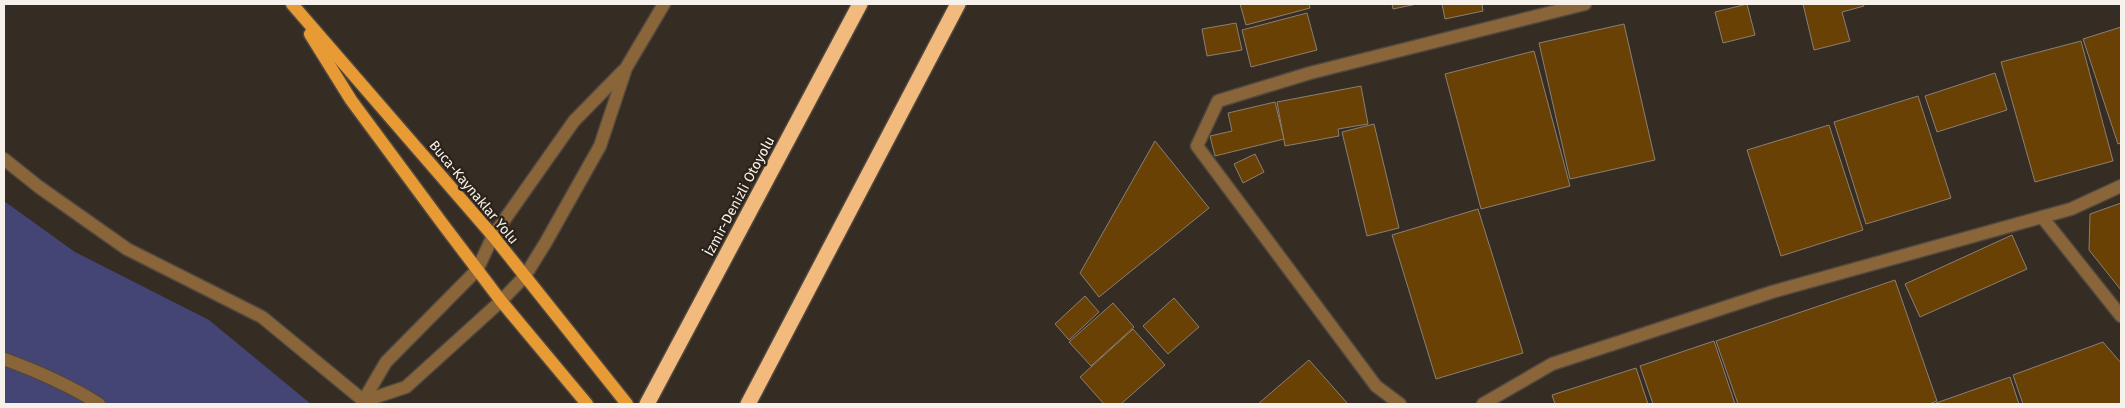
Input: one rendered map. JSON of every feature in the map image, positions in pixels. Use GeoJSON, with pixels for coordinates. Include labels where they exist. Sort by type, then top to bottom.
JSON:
{"type":"FeatureCollection","features":[{"type":"Feature","properties":{"kind":"highway","name":"İzmir-Denizli Otoyolu"},"geometry":{"type":"LineString","coordinates":[[647,404],[860,4]]}},
{"type":"Feature","properties":{"kind":"highway"},"geometry":{"type":"LineString","coordinates":[[748,404],[958,4]]}},
{"type":"Feature","properties":{"kind":"main road","name":"Buca-Kaynaklar Yolu"},"geometry":{"type":"LineString","coordinates":[[292,4],[493,236],[627,404]]}},
{"type":"Feature","properties":{"kind":"main road"},"geometry":{"type":"LineString","coordinates":[[292,4],[350,100],[477,270],[587,404]]}},
{"type":"Feature","properties":{"kind":"street"},"geometry":{"type":"LineString","coordinates":[[362,403],[406,387],[502,301],[525,276],[600,146],[626,68],[664,4]]}},
{"type":"Feature","properties":{"kind":"street"},"geometry":{"type":"LineString","coordinates":[[1400,404],[1376,386],[1197,146],[1201,137],[1218,101],[1310,73],[1585,4]]}},
{"type":"Feature","properties":{"kind":"street"},"geometry":{"type":"LineString","coordinates":[[362,403],[386,362],[477,270],[493,236],[574,120],[626,68]]}},
{"type":"Feature","properties":{"kind":"street"},"geometry":{"type":"LineString","coordinates":[[4,159],[39,187],[127,249],[262,317],[362,403]]}},
{"type":"Feature","properties":{"kind":"street"},"geometry":{"type":"LineString","coordinates":[[1484,404],[1552,364],[1772,292],[2071,209],[2121,186]]}},
{"type":"Feature","properties":{"kind":"street"},"geometry":{"type":"LineString","coordinates":[[2042,217],[2121,316]]}},
{"type":"Feature","properties":{"kind":"street"},"geometry":{"type":"LineString","coordinates":[[4,359],[28,367],[77,390],[99,404]]}},
{"type":"Feature","properties":{"kind":"shaded area"},"geometry":{"type":"Polygon","coordinates":[[[4,201],[75,252],[209,320],[311,404],[4,404],[4,201]]]}},
{"type":"Feature","properties":{"kind":"building"},"geometry":{"type":"Polygon","coordinates":[[[1240,4],[1309,4],[1310,8],[1246,25],[1240,4]]]}},
{"type":"Feature","properties":{"kind":"building"},"geometry":{"type":"Polygon","coordinates":[[[1392,4],[1417,4],[1393,9],[1392,4]]]}},
{"type":"Feature","properties":{"kind":"building"},"geometry":{"type":"Polygon","coordinates":[[[1442,4],[1482,4],[1483,11],[1445,19],[1442,4]]]}},
{"type":"Feature","properties":{"kind":"building"},"geometry":{"type":"Polygon","coordinates":[[[1747,4],[1755,35],[1723,43],[1715,12],[1747,4]]]}},
{"type":"Feature","properties":{"kind":"building"},"geometry":{"type":"Polygon","coordinates":[[[1803,4],[1863,4],[1864,6],[1842,12],[1850,41],[1814,50],[1803,4]]]}},
{"type":"Feature","properties":{"kind":"building"},"geometry":{"type":"Polygon","coordinates":[[[1307,13],[1317,50],[1251,67],[1242,30],[1307,13]]]}},
{"type":"Feature","properties":{"kind":"building"},"geometry":{"type":"Polygon","coordinates":[[[1236,23],[1242,50],[1207,56],[1202,29],[1236,23]]]}},
{"type":"Feature","properties":{"kind":"building"},"geometry":{"type":"Polygon","coordinates":[[[1624,24],[1655,160],[1570,179],[1539,43],[1624,24]]]}},
{"type":"Feature","properties":{"kind":"building"},"geometry":{"type":"Polygon","coordinates":[[[2121,27],[2121,143],[2118,144],[2083,39],[2121,27]]]}},
{"type":"Feature","properties":{"kind":"building"},"geometry":{"type":"Polygon","coordinates":[[[2081,41],[2113,161],[2035,182],[2001,62],[2081,41]]]}},
{"type":"Feature","properties":{"kind":"building"},"geometry":{"type":"Polygon","coordinates":[[[1534,51],[1570,186],[1481,209],[1445,74],[1534,51]]]}},
{"type":"Feature","properties":{"kind":"building"},"geometry":{"type":"Polygon","coordinates":[[[1995,73],[2007,110],[1937,132],[1925,96],[1995,73]]]}},
{"type":"Feature","properties":{"kind":"building"},"geometry":{"type":"Polygon","coordinates":[[[1361,86],[1368,124],[1338,129],[1339,136],[1285,146],[1277,102],[1361,86]]]}},
{"type":"Feature","properties":{"kind":"building"},"geometry":{"type":"Polygon","coordinates":[[[1918,96],[1951,198],[1866,224],[1834,122],[1918,96]]]}},
{"type":"Feature","properties":{"kind":"building"},"geometry":{"type":"Polygon","coordinates":[[[1275,102],[1284,139],[1215,156],[1210,136],[1232,131],[1228,113],[1275,102]]]}},
{"type":"Feature","properties":{"kind":"building"},"geometry":{"type":"Polygon","coordinates":[[[1374,124],[1399,228],[1367,236],[1342,132],[1374,124]]]}},
{"type":"Feature","properties":{"kind":"building"},"geometry":{"type":"Polygon","coordinates":[[[1829,125],[1863,230],[1781,256],[1747,150],[1829,125]]]}},
{"type":"Feature","properties":{"kind":"building"},"geometry":{"type":"Polygon","coordinates":[[[1155,141],[1209,208],[1099,297],[1080,273],[1155,141]]]}},
{"type":"Feature","properties":{"kind":"building"},"geometry":{"type":"Polygon","coordinates":[[[1255,154],[1264,172],[1243,183],[1234,164],[1255,154]]]}},
{"type":"Feature","properties":{"kind":"building"},"geometry":{"type":"Polygon","coordinates":[[[2121,203],[2121,290],[2089,250],[2090,214],[2121,203]]]}},
{"type":"Feature","properties":{"kind":"building"},"geometry":{"type":"Polygon","coordinates":[[[1478,209],[1523,353],[1436,379],[1392,235],[1478,209]]]}},
{"type":"Feature","properties":{"kind":"building"},"geometry":{"type":"Polygon","coordinates":[[[2012,235],[2027,269],[1920,317],[1905,284],[2012,235]]]}},
{"type":"Feature","properties":{"kind":"building"},"geometry":{"type":"Polygon","coordinates":[[[1895,280],[1937,401],[1929,404],[1738,404],[1716,341],[1895,280]]]}},
{"type":"Feature","properties":{"kind":"building"},"geometry":{"type":"Polygon","coordinates":[[[1085,296],[1099,312],[1069,340],[1055,324],[1085,296]]]}},
{"type":"Feature","properties":{"kind":"building"},"geometry":{"type":"Polygon","coordinates":[[[1174,298],[1199,327],[1168,354],[1143,326],[1174,298]]]}},
{"type":"Feature","properties":{"kind":"building"},"geometry":{"type":"Polygon","coordinates":[[[1113,303],[1134,327],[1091,366],[1069,342],[1113,303]]]}},
{"type":"Feature","properties":{"kind":"building"},"geometry":{"type":"Polygon","coordinates":[[[1133,329],[1165,365],[1121,404],[1104,404],[1080,377],[1133,329]]]}},
{"type":"Feature","properties":{"kind":"building"},"geometry":{"type":"Polygon","coordinates":[[[1714,341],[1735,404],[1653,404],[1640,366],[1714,341]]]}},
{"type":"Feature","properties":{"kind":"building"},"geometry":{"type":"Polygon","coordinates":[[[2103,342],[2121,363],[2121,404],[2023,404],[2013,375],[2103,342]]]}},
{"type":"Feature","properties":{"kind":"building"},"geometry":{"type":"Polygon","coordinates":[[[1309,360],[1348,404],[1258,404],[1309,360]]]}},
{"type":"Feature","properties":{"kind":"building"},"geometry":{"type":"Polygon","coordinates":[[[1636,368],[1648,404],[1555,404],[1552,395],[1636,368]]]}},
{"type":"Feature","properties":{"kind":"building"},"geometry":{"type":"Polygon","coordinates":[[[2010,377],[2019,404],[1936,404],[1936,403],[2010,377]]]}}]}
